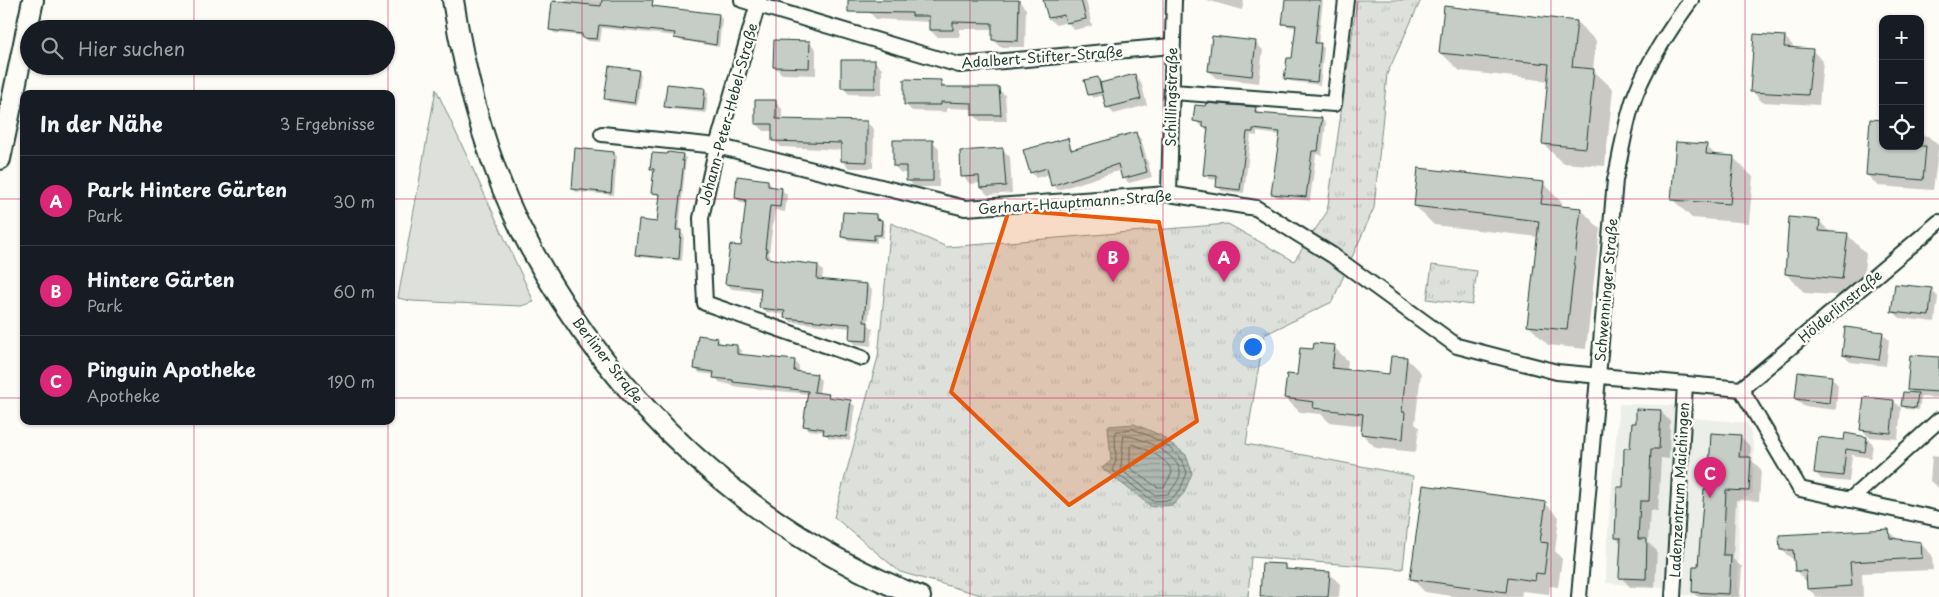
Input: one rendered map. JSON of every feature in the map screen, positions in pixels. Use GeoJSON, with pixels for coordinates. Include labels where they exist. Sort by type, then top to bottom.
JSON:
{"type":"FeatureCollection","features":[{"type":"Feature","properties":{"kind":"main road"},"geometry":{"type":"LineString","coordinates":[[29,20],[33,0]]}},
{"type":"Feature","properties":{"kind":"main road","name":"Berliner Straße"},"geometry":{"type":"LineString","coordinates":[[452,0],[473,100],[508,200],[528,243],[562,300],[599,352],[632,394],[667,431],[755,505],[829,555],[890,592],[920,597]]}},
{"type":"Feature","properties":{"kind":"main road"},"geometry":{"type":"LineString","coordinates":[[0,159],[20,63]]}},
{"type":"Feature","properties":{"kind":"street","name":"Adalbert-Stifter-Straße"},"geometry":{"type":"LineString","coordinates":[[742,0],[758,2],[959,65],[1172,46]]}},
{"type":"Feature","properties":{"kind":"street","name":"Schillingstraße"},"geometry":{"type":"LineString","coordinates":[[1169,194],[1174,0]]}},
{"type":"Feature","properties":{"kind":"street"},"geometry":{"type":"LineString","coordinates":[[1173,92],[1334,104],[1346,0]]}},
{"type":"Feature","properties":{"kind":"street","name":"Schwenninger Straße"},"geometry":{"type":"LineString","coordinates":[[1579,597],[1616,180],[1626,124],[1636,94],[1652,60],[1690,0]]}},
{"type":"Feature","properties":{"kind":"street","name":"Johann-Peter-Hebel-Straße"},"geometry":{"type":"LineString","coordinates":[[758,2],[717,146],[701,218],[705,303],[862,358]]}},
{"type":"Feature","properties":{"kind":"street","name":"Gerhart-Hauptmann-Straße"},"geometry":{"type":"LineString","coordinates":[[602,134],[717,146],[965,208],[1169,194],[1256,208],[1332,255],[1456,346],[1557,372],[1741,389]]}},
{"type":"Feature","properties":{"kind":"street","name":"Hölderlinstraße"},"geometry":{"type":"LineString","coordinates":[[1741,389],[1939,222]]}},
{"type":"Feature","properties":{"kind":"street","name":"Ladenzentrum Maichingen"},"geometry":{"type":"LineString","coordinates":[[1673,597],[1684,384]]}},
{"type":"Feature","properties":{"kind":"street"},"geometry":{"type":"LineString","coordinates":[[1741,389],[1800,488],[1939,519]]}},
{"type":"Feature","properties":{"kind":"street"},"geometry":{"type":"LineString","coordinates":[[1850,500],[1939,420]]}},
{"type":"Feature","properties":{"kind":"highlighted area"},"geometry":{"type":"Polygon","coordinates":[[[1009,210],[1159,222],[1197,421],[1069,505],[951,392],[1009,210]]]}},
{"type":"Feature","properties":{"kind":"shaded area"},"geometry":{"type":"Polygon","coordinates":[[[1619,404],[1691,406],[1692,418],[1748,423],[1754,447],[1753,493],[1739,500],[1738,597],[1682,595],[1683,589],[1606,583],[1607,543],[1619,404]]]}},
{"type":"Feature","properties":{"kind":"green space"},"geometry":{"type":"Polygon","coordinates":[[[1357,0],[1421,0],[1387,74],[1374,208],[1332,302],[1264,335],[1246,444],[1413,476],[1403,569],[1251,557],[1248,597],[988,597],[900,572],[834,517],[878,357],[891,223],[947,247],[1228,224],[1294,261],[1327,212],[1357,0]]]}},
{"type":"Feature","properties":{"kind":"green space"},"geometry":{"type":"Polygon","coordinates":[[[436,89],[534,302],[521,306],[411,301],[398,298],[436,89]]]}},
{"type":"Feature","properties":{"kind":"green space"},"geometry":{"type":"Polygon","coordinates":[[[1432,265],[1477,271],[1472,305],[1427,299],[1432,265]]]}},
{"type":"Feature","properties":{"kind":"water"},"geometry":{"type":"Polygon","coordinates":[[[1134,424],[1160,435],[1186,455],[1192,473],[1184,493],[1173,505],[1152,507],[1102,468],[1111,461],[1108,426],[1134,424]]]}},
{"type":"Feature","properties":{"kind":"building"},"geometry":{"type":"Polygon","coordinates":[[[602,0],[653,0],[652,6],[719,14],[716,45],[674,38],[675,33],[599,25],[597,39],[582,38],[582,34],[549,30],[552,1],[601,6],[602,0]]]}},
{"type":"Feature","properties":{"kind":"building"},"geometry":{"type":"Polygon","coordinates":[[[848,0],[1019,0],[1018,41],[992,40],[992,23],[953,22],[953,30],[929,30],[929,16],[912,16],[912,13],[848,12],[848,0]]]}},
{"type":"Feature","properties":{"kind":"building"},"geometry":{"type":"Polygon","coordinates":[[[1043,0],[1081,0],[1086,19],[1066,23],[1064,15],[1048,18],[1043,0]]]}},
{"type":"Feature","properties":{"kind":"building"},"geometry":{"type":"Polygon","coordinates":[[[1285,0],[1320,0],[1315,43],[1321,43],[1317,82],[1284,79],[1287,58],[1292,58],[1296,25],[1282,24],[1285,0]]]}},
{"type":"Feature","properties":{"kind":"building"},"geometry":{"type":"Polygon","coordinates":[[[1444,6],[1577,21],[1572,67],[1594,69],[1586,148],[1542,144],[1549,64],[1439,53],[1444,6]]]}},
{"type":"Feature","properties":{"kind":"building"},"geometry":{"type":"Polygon","coordinates":[[[1754,34],[1785,36],[1784,47],[1813,49],[1808,95],[1750,92],[1754,34]]]}},
{"type":"Feature","properties":{"kind":"building"},"geometry":{"type":"Polygon","coordinates":[[[1212,36],[1256,41],[1252,76],[1208,71],[1212,36]]]}},
{"type":"Feature","properties":{"kind":"building"},"geometry":{"type":"Polygon","coordinates":[[[774,40],[810,41],[809,68],[773,67],[774,40]]]}},
{"type":"Feature","properties":{"kind":"building"},"geometry":{"type":"Polygon","coordinates":[[[841,60],[875,60],[875,88],[841,88],[841,60]]]}},
{"type":"Feature","properties":{"kind":"building"},"geometry":{"type":"Polygon","coordinates":[[[609,66],[639,70],[634,103],[604,99],[609,66]]]}},
{"type":"Feature","properties":{"kind":"building"},"geometry":{"type":"Polygon","coordinates":[[[1135,74],[1141,99],[1106,108],[1100,83],[1135,74]]]}},
{"type":"Feature","properties":{"kind":"building"},"geometry":{"type":"Polygon","coordinates":[[[1098,77],[1102,92],[1088,95],[1084,80],[1098,77]]]}},
{"type":"Feature","properties":{"kind":"building"},"geometry":{"type":"Polygon","coordinates":[[[904,79],[941,80],[941,87],[999,87],[1001,115],[972,115],[972,103],[941,102],[941,105],[904,105],[904,79]]]}},
{"type":"Feature","properties":{"kind":"building"},"geometry":{"type":"Polygon","coordinates":[[[667,84],[705,88],[703,110],[664,107],[667,84]]]}},
{"type":"Feature","properties":{"kind":"building"},"geometry":{"type":"Polygon","coordinates":[[[755,100],[776,100],[776,119],[867,121],[867,162],[841,161],[841,143],[772,141],[772,124],[755,124],[755,100]]]}},
{"type":"Feature","properties":{"kind":"building"},"geometry":{"type":"Polygon","coordinates":[[[1206,103],[1256,107],[1255,113],[1322,118],[1318,151],[1312,151],[1306,197],[1271,194],[1280,132],[1253,129],[1253,132],[1247,132],[1240,190],[1216,187],[1217,176],[1203,175],[1208,127],[1203,127],[1203,123],[1193,121],[1195,105],[1205,106],[1206,103]]]}},
{"type":"Feature","properties":{"kind":"building"},"geometry":{"type":"Polygon","coordinates":[[[1870,119],[1879,120],[1879,150],[1924,150],[1924,146],[1926,146],[1923,180],[1866,175],[1870,119]]]}},
{"type":"Feature","properties":{"kind":"building"},"geometry":{"type":"Polygon","coordinates":[[[1136,132],[1147,172],[1122,179],[1118,164],[1051,186],[1047,168],[1030,173],[1023,150],[1068,138],[1071,150],[1136,132]]]}},
{"type":"Feature","properties":{"kind":"building"},"geometry":{"type":"Polygon","coordinates":[[[893,140],[933,140],[933,181],[906,181],[906,166],[893,166],[893,140]]]}},
{"type":"Feature","properties":{"kind":"building"},"geometry":{"type":"Polygon","coordinates":[[[1676,142],[1707,144],[1706,154],[1734,156],[1730,204],[1671,200],[1676,142]]]}},
{"type":"Feature","properties":{"kind":"building"},"geometry":{"type":"Polygon","coordinates":[[[575,148],[614,152],[611,193],[572,189],[575,148]]]}},
{"type":"Feature","properties":{"kind":"building"},"geometry":{"type":"Polygon","coordinates":[[[1003,148],[1006,186],[980,188],[979,176],[961,177],[960,151],[1003,148]]]}},
{"type":"Feature","properties":{"kind":"building"},"geometry":{"type":"Polygon","coordinates":[[[668,152],[683,154],[682,161],[684,161],[676,230],[681,230],[679,259],[635,255],[639,220],[657,222],[660,194],[651,193],[654,169],[650,169],[652,153],[667,154],[668,152]]]}},
{"type":"Feature","properties":{"kind":"building"},"geometry":{"type":"Polygon","coordinates":[[[1418,168],[1544,182],[1541,204],[1581,208],[1567,330],[1527,326],[1539,221],[1414,206],[1418,168]]]}},
{"type":"Feature","properties":{"kind":"building"},"geometry":{"type":"Polygon","coordinates":[[[737,176],[768,180],[768,186],[782,188],[780,207],[770,206],[765,249],[767,249],[766,258],[818,265],[817,279],[867,284],[864,322],[868,322],[867,341],[849,340],[850,324],[784,318],[785,311],[759,308],[761,288],[725,284],[730,245],[741,246],[746,200],[735,198],[737,176]]]}},
{"type":"Feature","properties":{"kind":"building"},"geometry":{"type":"Polygon","coordinates":[[[843,212],[876,214],[876,219],[882,220],[881,235],[874,235],[874,240],[841,237],[843,212]]]}},
{"type":"Feature","properties":{"kind":"building"},"geometry":{"type":"Polygon","coordinates":[[[1789,217],[1820,220],[1819,231],[1848,233],[1842,279],[1785,274],[1789,217]]]}},
{"type":"Feature","properties":{"kind":"building"},"geometry":{"type":"Polygon","coordinates":[[[1895,284],[1932,288],[1929,316],[1891,312],[1895,284]]]}},
{"type":"Feature","properties":{"kind":"building"},"geometry":{"type":"Polygon","coordinates":[[[1845,327],[1883,332],[1879,360],[1842,355],[1845,327]]]}},
{"type":"Feature","properties":{"kind":"building"},"geometry":{"type":"Polygon","coordinates":[[[698,335],[718,338],[717,343],[737,345],[737,354],[795,360],[794,371],[817,374],[814,392],[829,394],[828,397],[851,400],[846,437],[823,434],[824,429],[803,426],[808,391],[733,382],[733,380],[713,378],[714,372],[694,369],[698,335]]]}},
{"type":"Feature","properties":{"kind":"building"},"geometry":{"type":"Polygon","coordinates":[[[1314,343],[1335,345],[1332,368],[1389,374],[1391,356],[1407,357],[1402,412],[1405,412],[1403,439],[1361,434],[1363,414],[1313,408],[1314,402],[1284,398],[1287,374],[1297,375],[1300,348],[1313,349],[1314,343]]]}},
{"type":"Feature","properties":{"kind":"building"},"geometry":{"type":"Polygon","coordinates":[[[1910,355],[1939,357],[1939,392],[1907,390],[1910,355]]]}},
{"type":"Feature","properties":{"kind":"building"},"geometry":{"type":"Polygon","coordinates":[[[1798,372],[1832,376],[1829,403],[1795,399],[1798,372]]]}},
{"type":"Feature","properties":{"kind":"building"},"geometry":{"type":"Polygon","coordinates":[[[1903,392],[1918,393],[1916,408],[1901,406],[1903,392]]]}},
{"type":"Feature","properties":{"kind":"building"},"geometry":{"type":"Polygon","coordinates":[[[1864,397],[1894,400],[1891,433],[1860,430],[1864,397]]]}},
{"type":"Feature","properties":{"kind":"building"},"geometry":{"type":"Polygon","coordinates":[[[1636,409],[1661,410],[1659,449],[1651,449],[1649,501],[1640,501],[1638,539],[1647,539],[1646,579],[1619,578],[1621,538],[1615,538],[1617,487],[1623,487],[1624,448],[1630,448],[1632,423],[1636,423],[1636,409]]]}},
{"type":"Feature","properties":{"kind":"building"},"geometry":{"type":"Polygon","coordinates":[[[1711,433],[1741,435],[1739,457],[1751,457],[1749,491],[1726,490],[1723,555],[1731,555],[1729,594],[1692,592],[1693,566],[1698,566],[1704,489],[1708,489],[1711,433]]]}},
{"type":"Feature","properties":{"kind":"building"},"geometry":{"type":"Polygon","coordinates":[[[1845,433],[1867,437],[1865,452],[1846,449],[1843,476],[1814,473],[1818,437],[1844,440],[1845,433]]]}},
{"type":"Feature","properties":{"kind":"building"},"geometry":{"type":"Polygon","coordinates":[[[1423,485],[1546,502],[1540,542],[1548,543],[1544,574],[1536,573],[1535,581],[1508,577],[1506,592],[1410,579],[1423,485]]]}},
{"type":"Feature","properties":{"kind":"building"},"geometry":{"type":"Polygon","coordinates":[[[1889,529],[1890,538],[1921,542],[1922,558],[1850,562],[1852,586],[1807,589],[1806,571],[1795,571],[1793,550],[1780,550],[1779,535],[1889,529]]]}},
{"type":"Feature","properties":{"kind":"building"},"geometry":{"type":"Polygon","coordinates":[[[1262,563],[1285,564],[1285,569],[1330,572],[1328,597],[1260,597],[1262,563]]]}},
{"type":"Feature","properties":{"kind":"place","name":"Hintere Gärten"},"geometry":{"type":"Point","coordinates":[1113,282]}},
{"type":"Feature","properties":{"kind":"place","name":"Park Hintere Gärten"},"geometry":{"type":"Point","coordinates":[1224,282]}},
{"type":"Feature","properties":{"kind":"place","name":"Pinguin Apotheke"},"geometry":{"type":"Point","coordinates":[1710,498]}}]}
